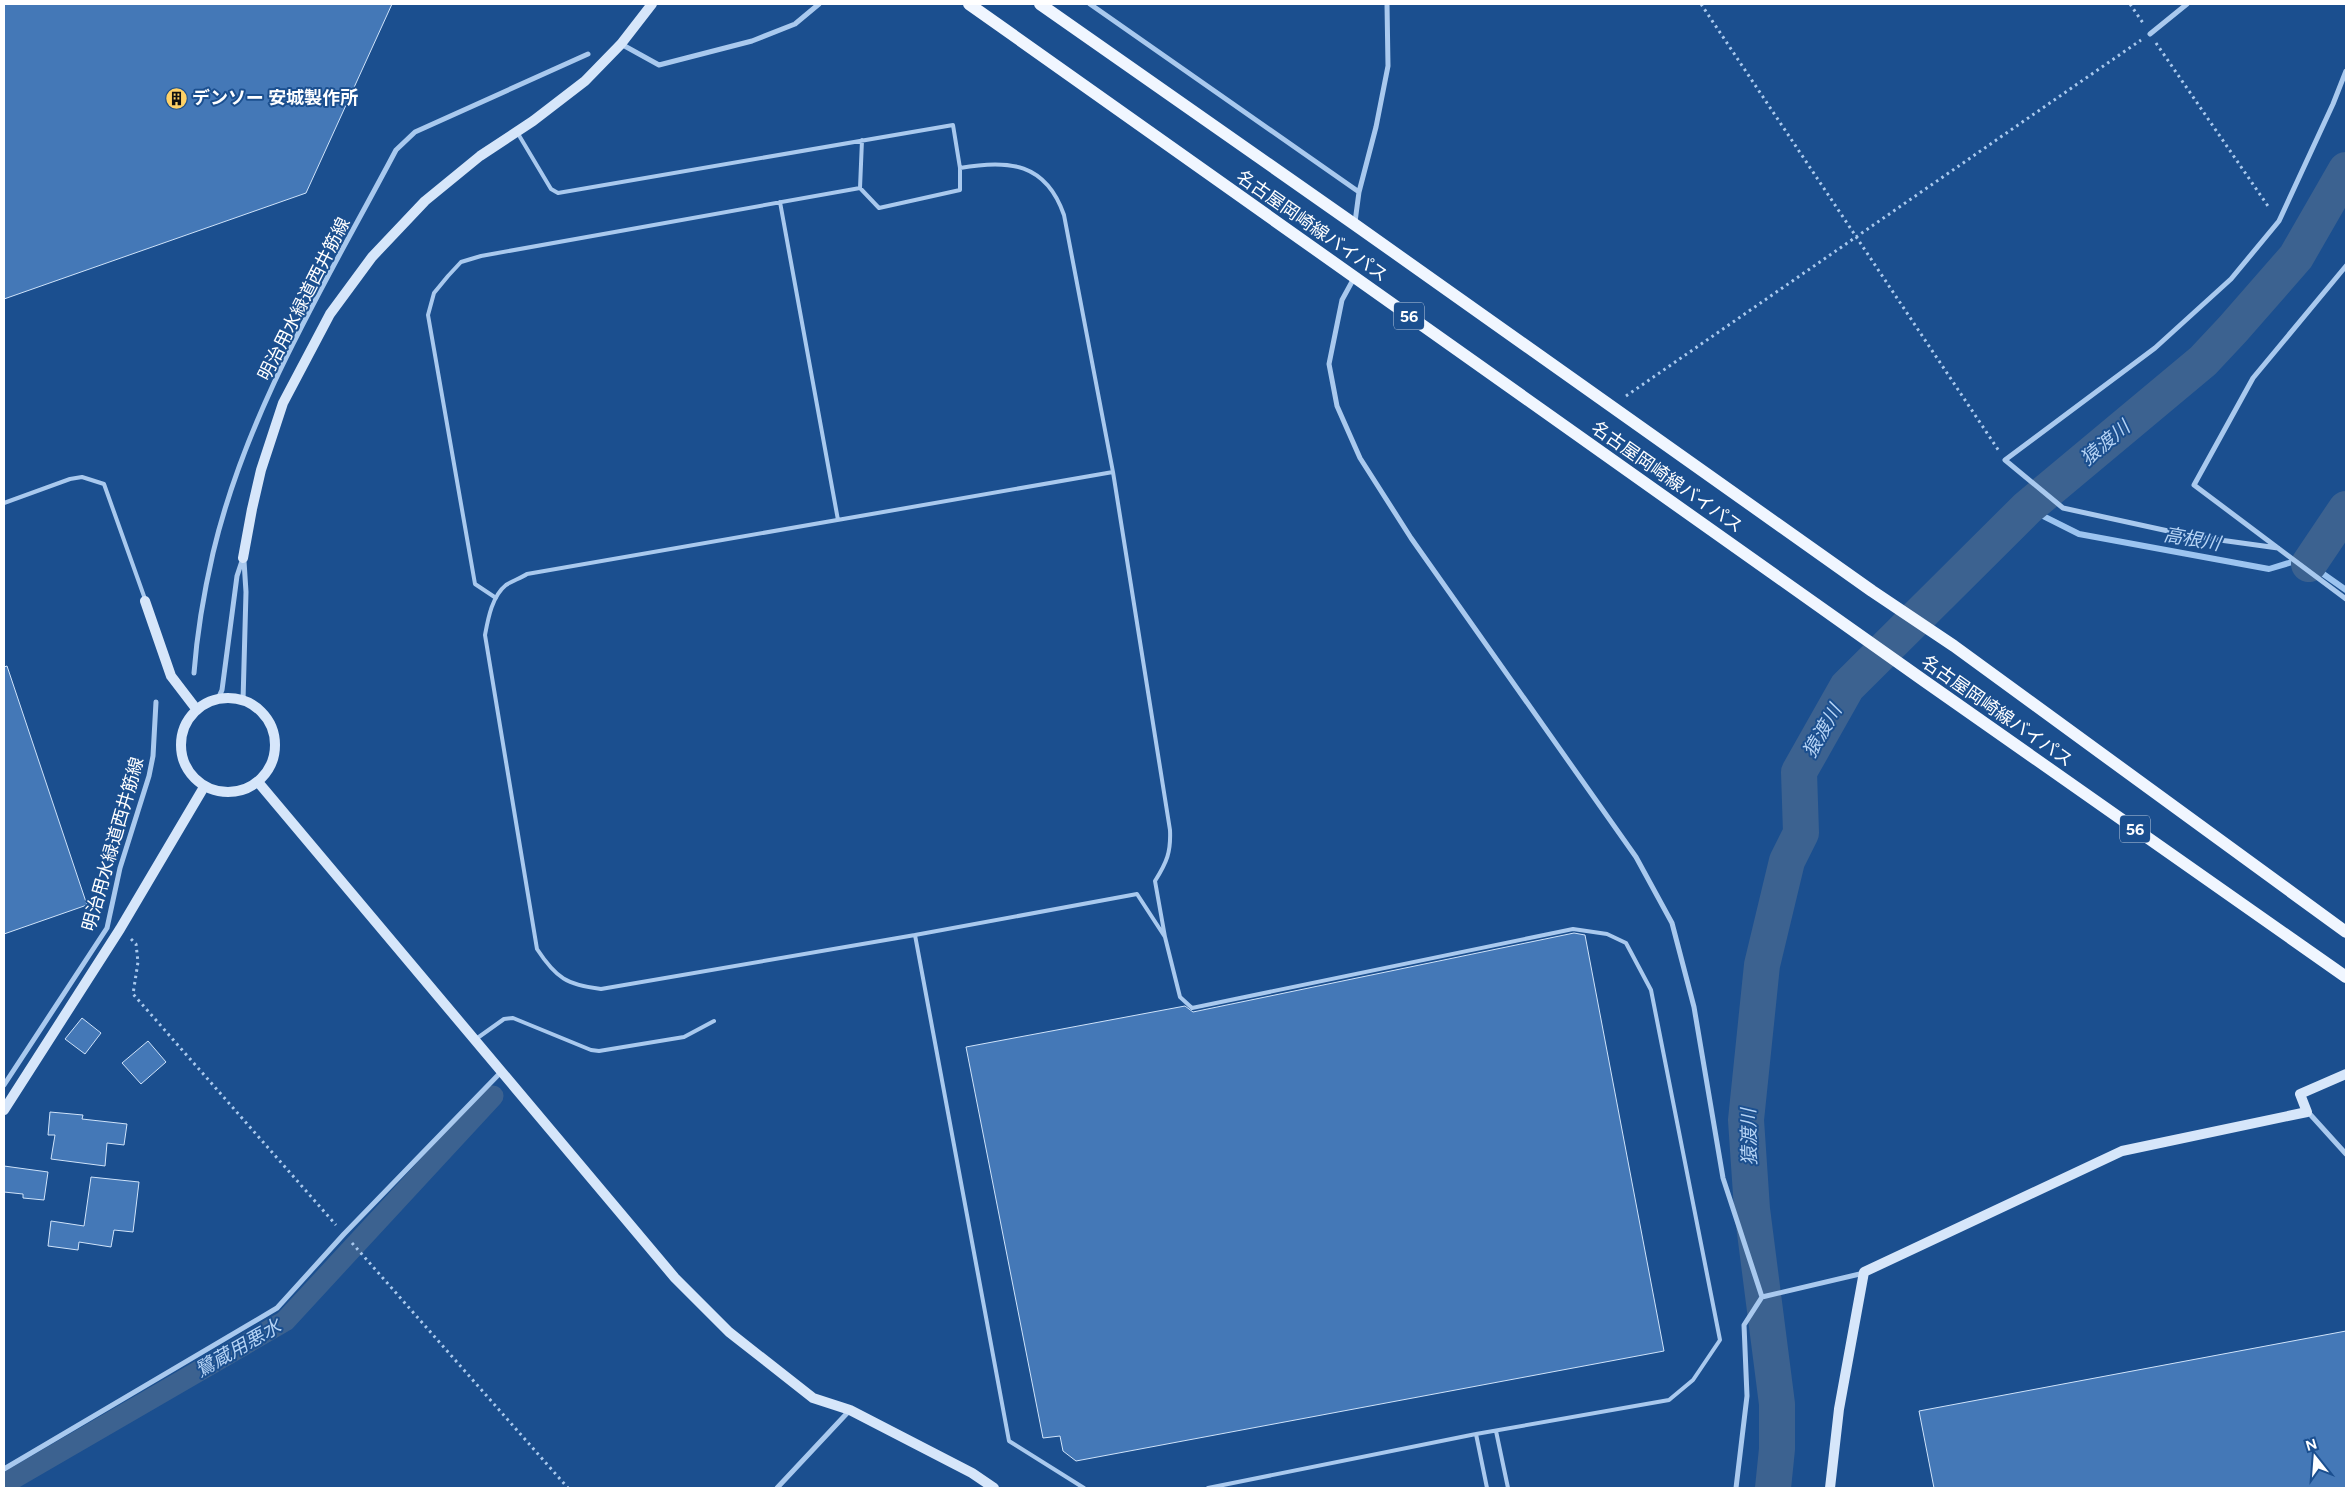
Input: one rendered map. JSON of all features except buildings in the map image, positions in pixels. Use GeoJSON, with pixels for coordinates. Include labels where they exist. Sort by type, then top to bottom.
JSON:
{"type":"FeatureCollection","features":[{"type":"Feature","properties":{"kind":"main road","name":"名古屋岡崎線バイパス"},"geometry":{"type":"LineString","coordinates":[[969,4],[1849,628],[2346,977]]}},
{"type":"Feature","properties":{"kind":"main road","name":"名古屋岡崎線バイパス"},"geometry":{"type":"LineString","coordinates":[[1040,4],[1872,591],[1954,646],[2346,932]]}},
{"type":"Feature","properties":{"kind":"street"},"geometry":{"type":"LineString","coordinates":[[218,700],[222,690],[236,576],[244,558],[259,478],[283,403],[330,314],[372,257],[426,201],[480,156],[517,132],[585,81],[621,44],[652,4]]}},
{"type":"Feature","properties":{"kind":"street"},"geometry":{"type":"LineString","coordinates":[[621,44],[659,65],[760,38],[795,24],[819,4]]}},
{"type":"Feature","properties":{"kind":"street"},"geometry":{"type":"LineString","coordinates":[[1090,4],[1359,192]]}},
{"type":"Feature","properties":{"kind":"street"},"geometry":{"type":"LineString","coordinates":[[1354,224],[1359,192],[1388,66],[1387,4]]}},
{"type":"Feature","properties":{"kind":"street"},"geometry":{"type":"LineString","coordinates":[[2150,34],[2187,4]]}},
{"type":"Feature","properties":{"kind":"street","name":"明治用水緑道西井筋線"},"geometry":{"type":"LineString","coordinates":[[194,673],[196,642],[213,553],[232,489],[256,426],[294,344],[396,150],[415,132],[588,54]]}},
{"type":"Feature","properties":{"kind":"street"},"geometry":{"type":"LineString","coordinates":[[2278,548],[2191,536],[2062,508],[2005,460],[2155,348],[2231,279],[2279,222],[2334,104],[2346,71]]}},
{"type":"Feature","properties":{"kind":"street"},"geometry":{"type":"LineString","coordinates":[[2346,266],[2253,378],[2194,485],[2346,599]]}},
{"type":"Feature","properties":{"kind":"street"},"geometry":{"type":"LineString","coordinates":[[1355,277],[1342,300],[1329,364],[1337,406],[1360,458],[1411,538],[1636,857],[1672,923],[1694,1007],[1723,1178],[1762,1297]]}},
{"type":"Feature","properties":{"kind":"street"},"geometry":{"type":"LineString","coordinates":[[243,701],[246,592],[244,558]]}},
{"type":"Feature","properties":{"kind":"street"},"geometry":{"type":"LineString","coordinates":[[145,601],[171,676],[197,710]]}},
{"type":"Feature","properties":{"kind":"street"},"geometry":{"type":"LineString","coordinates":[[233,698],[255,707],[264,715],[274,738],[275,750],[272,762],[266,773],[258,782],[241,791],[232,793],[204,786],[187,771],[180,750],[184,728],[197,710],[205,704],[218,700],[233,698]]}},
{"type":"Feature","properties":{"kind":"street","name":"明治用水緑道西井筋線"},"geometry":{"type":"LineString","coordinates":[[4,1086],[107,928],[120,868],[149,776],[153,756],[156,702]]}},
{"type":"Feature","properties":{"kind":"street"},"geometry":{"type":"LineString","coordinates":[[258,782],[675,1278],[729,1332],[813,1398],[850,1410],[972,1473],[994,1488]]}},
{"type":"Feature","properties":{"kind":"street"},"geometry":{"type":"LineString","coordinates":[[4,1110],[120,929],[204,786]]}},
{"type":"Feature","properties":{"kind":"street"},"geometry":{"type":"LineString","coordinates":[[4,1469],[277,1308],[344,1234],[502,1071]]}},
{"type":"Feature","properties":{"kind":"street"},"geometry":{"type":"LineString","coordinates":[[2346,1074],[2300,1094],[2307,1112],[2346,1154]]}},
{"type":"Feature","properties":{"kind":"street"},"geometry":{"type":"LineString","coordinates":[[1736,1488],[1747,1396],[1744,1325],[1762,1297],[1864,1272],[2122,1151],[2307,1112]]}},
{"type":"Feature","properties":{"kind":"street"},"geometry":{"type":"LineString","coordinates":[[1830,1488],[1839,1409],[1864,1272]]}},
{"type":"Feature","properties":{"kind":"street"},"geometry":{"type":"LineString","coordinates":[[777,1488],[850,1410]]}},
{"type":"Feature","properties":{"kind":"lane"},"geometry":{"type":"LineString","coordinates":[[517,132],[551,189],[558,194],[862,140],[953,125],[960,168],[960,190],[879,208],[860,188],[862,140]]}},
{"type":"Feature","properties":{"kind":"lane"},"geometry":{"type":"LineString","coordinates":[[960,168],[981,164],[1011,164],[1037,175],[1058,199],[1064,215],[1113,472],[1170,830],[1171,847],[1165,864],[1155,881],[1165,937],[1180,996],[1192,1008],[1573,929],[1606,934],[1626,943],[1651,990],[1720,1340],[1693,1380],[1669,1400],[1476,1434],[1208,1488]]}},
{"type":"Feature","properties":{"kind":"lane"},"geometry":{"type":"LineString","coordinates":[[496,598],[475,584],[428,315],[434,293],[461,262],[481,256],[860,188]]}},
{"type":"Feature","properties":{"kind":"lane"},"geometry":{"type":"LineString","coordinates":[[780,202],[838,520]]}},
{"type":"Feature","properties":{"kind":"lane"},"geometry":{"type":"LineString","coordinates":[[1113,472],[527,574],[505,586],[496,598],[488,618],[485,635],[537,948],[548,966],[560,977],[578,986],[601,989],[915,936],[1137,894],[1165,937]]}},
{"type":"Feature","properties":{"kind":"lane"},"geometry":{"type":"LineString","coordinates":[[4,503],[70,479],[82,477],[104,484],[145,601]]}},
{"type":"Feature","properties":{"kind":"lane"},"geometry":{"type":"LineString","coordinates":[[915,936],[1009,1441],[1084,1488]]}},
{"type":"Feature","properties":{"kind":"lane"},"geometry":{"type":"LineString","coordinates":[[476,1039],[504,1019],[513,1018],[590,1050],[599,1051],[684,1037],[714,1021]]}},
{"type":"Feature","properties":{"kind":"lane"},"geometry":{"type":"LineString","coordinates":[[1496,1431],[1508,1488]]}},
{"type":"Feature","properties":{"kind":"lane"},"geometry":{"type":"LineString","coordinates":[[1476,1434],[1487,1488]]}},
{"type":"Feature","properties":{"kind":"path"},"geometry":{"type":"LineString","coordinates":[[1701,4],[2005,460]]}},
{"type":"Feature","properties":{"kind":"path"},"geometry":{"type":"LineString","coordinates":[[2130,4],[2279,222]]}},
{"type":"Feature","properties":{"kind":"path"},"geometry":{"type":"LineString","coordinates":[[1612,406],[2150,34]]}},
{"type":"Feature","properties":{"kind":"path"},"geometry":{"type":"LineString","coordinates":[[120,929],[136,944],[138,962],[133,994],[568,1488]]}},
{"type":"Feature","properties":{"kind":"waterway","name":"猿渡川"},"geometry":{"type":"LineString","coordinates":[[1773,1488],[1777,1449],[1777,1404],[1752,1209],[1746,1120],[1762,965],[1787,861],[1801,833],[1799,772],[1847,687],[2027,508],[2203,361],[2233,329],[2296,257],[2346,170]]}},
{"type":"Feature","properties":{"kind":"waterway","name":"高根川"},"geometry":{"type":"LineString","coordinates":[[2027,508],[2079,534],[2269,569],[2302,559],[2346,590]]}},
{"type":"Feature","properties":{"kind":"waterway"},"geometry":{"type":"LineString","coordinates":[[2309,564],[2346,509]]}},
{"type":"Feature","properties":{"kind":"waterway","name":"鷺蔵用悪水"},"geometry":{"type":"LineString","coordinates":[[4,1484],[285,1321],[493,1096]]}},
{"type":"Feature","properties":{"kind":"place","name":"デンソー 安城製作所"},"geometry":{"type":"Point","coordinates":[176,98]}}]}
